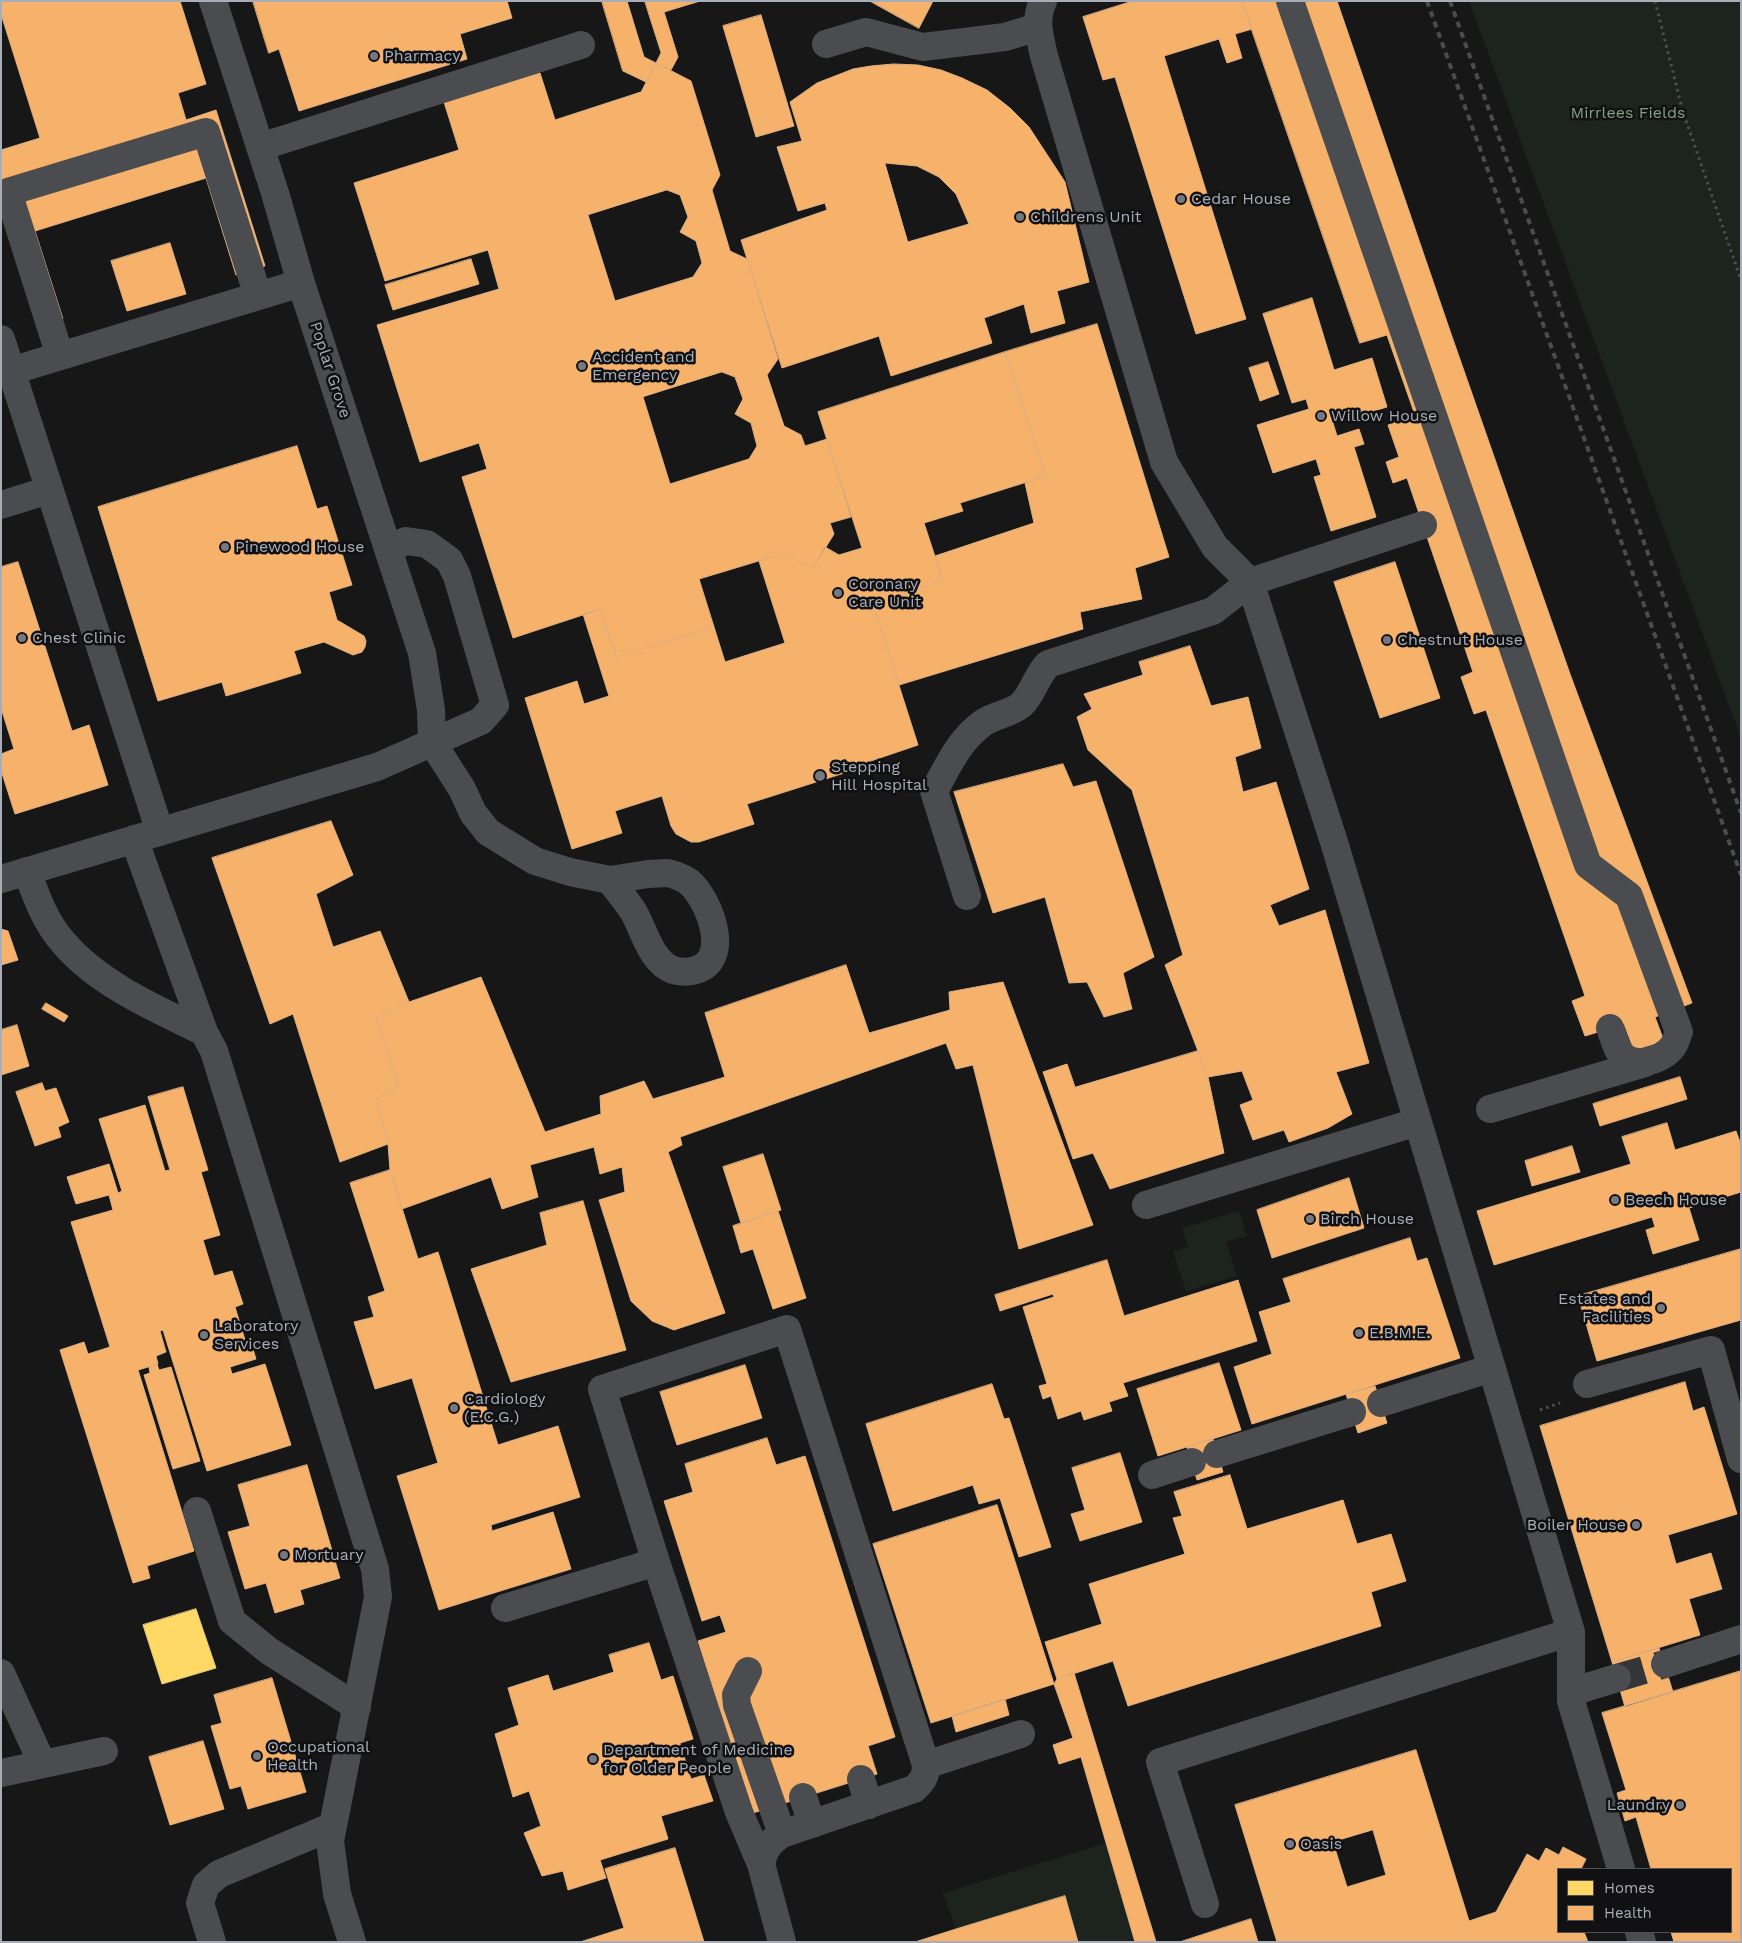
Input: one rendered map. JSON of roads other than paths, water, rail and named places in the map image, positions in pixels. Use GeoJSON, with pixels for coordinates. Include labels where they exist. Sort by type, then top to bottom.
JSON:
{"type":"FeatureCollection","features":[{"type":"Feature","properties":{"kind":"street","name":"Poplar Grove"},"geometry":{"type":"LineString","coordinates":[[213,1],[301,283],[422,653],[431,710],[432,742]]}},
{"type":"Feature","properties":{"kind":"street"},"geometry":{"type":"LineString","coordinates":[[1290,1],[1588,865],[1629,896],[1678,1032],[1674,1046],[1663,1057],[1490,1109]]}},
{"type":"Feature","properties":{"kind":"street"},"geometry":{"type":"LineString","coordinates":[[826,44],[866,32],[923,47],[1005,37],[1040,14],[1044,56],[1164,462],[1215,546],[1250,582],[1334,842],[1571,1632],[1570,1701],[1620,1868]]}},
{"type":"Feature","properties":{"kind":"street"},"geometry":{"type":"LineString","coordinates":[[260,147],[581,45]]}},
{"type":"Feature","properties":{"kind":"street"},"geometry":{"type":"LineString","coordinates":[[60,356],[8,192],[206,132],[258,296]]}},
{"type":"Feature","properties":{"kind":"street"},"geometry":{"type":"LineString","coordinates":[[160,832],[5,353],[60,356],[301,283]]}},
{"type":"Feature","properties":{"kind":"street"},"geometry":{"type":"LineString","coordinates":[[1,505],[49,490]]}},
{"type":"Feature","properties":{"kind":"street"},"geometry":{"type":"LineString","coordinates":[[967,896],[934,790],[959,745],[984,722],[1011,711],[1022,704],[1030,693],[1040,672],[1048,664],[1212,611],[1250,582],[1423,525]]}},
{"type":"Feature","properties":{"kind":"street"},"geometry":{"type":"LineString","coordinates":[[1,879],[377,767],[481,721],[495,705],[457,576],[450,560],[427,544],[406,541],[389,548]]}},
{"type":"Feature","properties":{"kind":"street"},"geometry":{"type":"LineString","coordinates":[[432,742],[462,789],[473,813],[488,832],[534,860],[570,872],[610,880]]}},
{"type":"Feature","properties":{"kind":"street"},"geometry":{"type":"LineString","coordinates":[[134,839],[204,1032],[214,1051],[220,1069],[375,1569],[378,1597],[331,1827],[330,1841],[337,1894],[352,1942]]}},
{"type":"Feature","properties":{"kind":"street"},"geometry":{"type":"LineString","coordinates":[[27,871],[40,907],[62,942],[96,973],[142,1002],[204,1032]]}},
{"type":"Feature","properties":{"kind":"street"},"geometry":{"type":"LineString","coordinates":[[1610,1028],[1619,1052],[1629,1060],[1645,1063]]}},
{"type":"Feature","properties":{"kind":"street"},"geometry":{"type":"LineString","coordinates":[[1146,1205],[1417,1122]]}},
{"type":"Feature","properties":{"kind":"street"},"geometry":{"type":"LineString","coordinates":[[761,1864],[764,1850],[772,1840],[782,1834],[914,1789],[922,1782],[926,1774],[926,1764],[787,1329],[602,1388],[656,1562],[739,1812],[761,1864],[782,1942]]}},
{"type":"Feature","properties":{"kind":"street"},"geometry":{"type":"LineString","coordinates":[[1587,1384],[1711,1350],[1741,1459]]}},
{"type":"Feature","properties":{"kind":"street"},"geometry":{"type":"LineString","coordinates":[[1381,1403],[1492,1368]]}},
{"type":"Feature","properties":{"kind":"street"},"geometry":{"type":"LineString","coordinates":[[1218,1454],[1352,1412]]}},
{"type":"Feature","properties":{"kind":"street"},"geometry":{"type":"LineString","coordinates":[[1152,1475],[1192,1462]]}},
{"type":"Feature","properties":{"kind":"street"},"geometry":{"type":"LineString","coordinates":[[198,1511],[232,1621],[269,1651],[357,1707]]}},
{"type":"Feature","properties":{"kind":"street"},"geometry":{"type":"LineString","coordinates":[[505,1608],[656,1562]]}},
{"type":"Feature","properties":{"kind":"street"},"geometry":{"type":"LineString","coordinates":[[1205,1904],[1160,1762],[1571,1632]]}},
{"type":"Feature","properties":{"kind":"street"},"geometry":{"type":"LineString","coordinates":[[1665,1664],[1741,1640]]}},
{"type":"Feature","properties":{"kind":"street"},"geometry":{"type":"LineString","coordinates":[[748,1670],[736,1695],[737,1705],[782,1834]]}},
{"type":"Feature","properties":{"kind":"street"},"geometry":{"type":"LineString","coordinates":[[1,1673],[42,1763]]}},
{"type":"Feature","properties":{"kind":"street"},"geometry":{"type":"LineString","coordinates":[[1571,1692],[1616,1678]]}},
{"type":"Feature","properties":{"kind":"street"},"geometry":{"type":"LineString","coordinates":[[926,1764],[1022,1734]]}},
{"type":"Feature","properties":{"kind":"street"},"geometry":{"type":"LineString","coordinates":[[1,1773],[104,1751]]}},
{"type":"Feature","properties":{"kind":"street"},"geometry":{"type":"LineString","coordinates":[[860,1779],[869,1805]]}},
{"type":"Feature","properties":{"kind":"street"},"geometry":{"type":"LineString","coordinates":[[803,1797],[812,1824]]}},
{"type":"Feature","properties":{"kind":"street"},"geometry":{"type":"LineString","coordinates":[[212,1942],[200,1903],[206,1885],[219,1874],[331,1827]]}},
{"type":"Feature","properties":{"kind":"tunnel"},"geometry":{"type":"LineString","coordinates":[[1617,1678],[1665,1664]]}},
{"type":"Feature","properties":{"kind":"railway"},"geometry":{"type":"LineString","coordinates":[[1427,1],[1741,875]]}},
{"type":"Feature","properties":{"kind":"railway"},"geometry":{"type":"LineString","coordinates":[[1450,1],[1741,813]]}},
{"type":"Feature","properties":{"kind":"place","name":"Pharmacy"},"geometry":{"type":"Point","coordinates":[374,56]}},
{"type":"Feature","properties":{"kind":"place","name":"Cedar House"},"geometry":{"type":"Point","coordinates":[1181,199]}},
{"type":"Feature","properties":{"kind":"place","name":"Childrens Unit"},"geometry":{"type":"Point","coordinates":[1020,217]}},
{"type":"Feature","properties":{"kind":"place","name":"Accident and Emergency"},"geometry":{"type":"Point","coordinates":[582,366]}},
{"type":"Feature","properties":{"kind":"place","name":"Willow House"},"geometry":{"type":"Point","coordinates":[1321,416]}},
{"type":"Feature","properties":{"kind":"place","name":"Pinewood House"},"geometry":{"type":"Point","coordinates":[225,547]}},
{"type":"Feature","properties":{"kind":"place","name":"Coronary Care Unit"},"geometry":{"type":"Point","coordinates":[838,593]}},
{"type":"Feature","properties":{"kind":"place","name":"Chest Clinic"},"geometry":{"type":"Point","coordinates":[22,638]}},
{"type":"Feature","properties":{"kind":"place","name":"Chestnut House"},"geometry":{"type":"Point","coordinates":[1387,640]}},
{"type":"Feature","properties":{"kind":"place","name":"Stepping Hill Hospital"},"geometry":{"type":"Point","coordinates":[820,776]}},
{"type":"Feature","properties":{"kind":"place","name":"Beech House"},"geometry":{"type":"Point","coordinates":[1615,1200]}},
{"type":"Feature","properties":{"kind":"place","name":"Birch House"},"geometry":{"type":"Point","coordinates":[1310,1219]}},
{"type":"Feature","properties":{"kind":"place","name":"Estates and Facilities"},"geometry":{"type":"Point","coordinates":[1661,1308]}},
{"type":"Feature","properties":{"kind":"place","name":"E.B.M.E."},"geometry":{"type":"Point","coordinates":[1359,1333]}},
{"type":"Feature","properties":{"kind":"place","name":"Laboratory Services"},"geometry":{"type":"Point","coordinates":[204,1335]}},
{"type":"Feature","properties":{"kind":"place","name":"Cardiology (E.C.G.)"},"geometry":{"type":"Point","coordinates":[454,1408]}},
{"type":"Feature","properties":{"kind":"place","name":"Boiler House"},"geometry":{"type":"Point","coordinates":[1636,1525]}},
{"type":"Feature","properties":{"kind":"place","name":"Mortuary"},"geometry":{"type":"Point","coordinates":[284,1555]}},
{"type":"Feature","properties":{"kind":"place","name":"Occupational Health"},"geometry":{"type":"Point","coordinates":[257,1756]}},
{"type":"Feature","properties":{"kind":"place","name":"Department of Medicine for Older People"},"geometry":{"type":"Point","coordinates":[593,1759]}},
{"type":"Feature","properties":{"kind":"place","name":"Laundry"},"geometry":{"type":"Point","coordinates":[1680,1805]}},
{"type":"Feature","properties":{"kind":"place","name":"Oasis"},"geometry":{"type":"Point","coordinates":[1290,1844]}},
{"type":"Feature","properties":{"kind":"park label","name":"Mirrlees Fields"},"geometry":{"type":"Point","coordinates":[1628,113]}}]}
